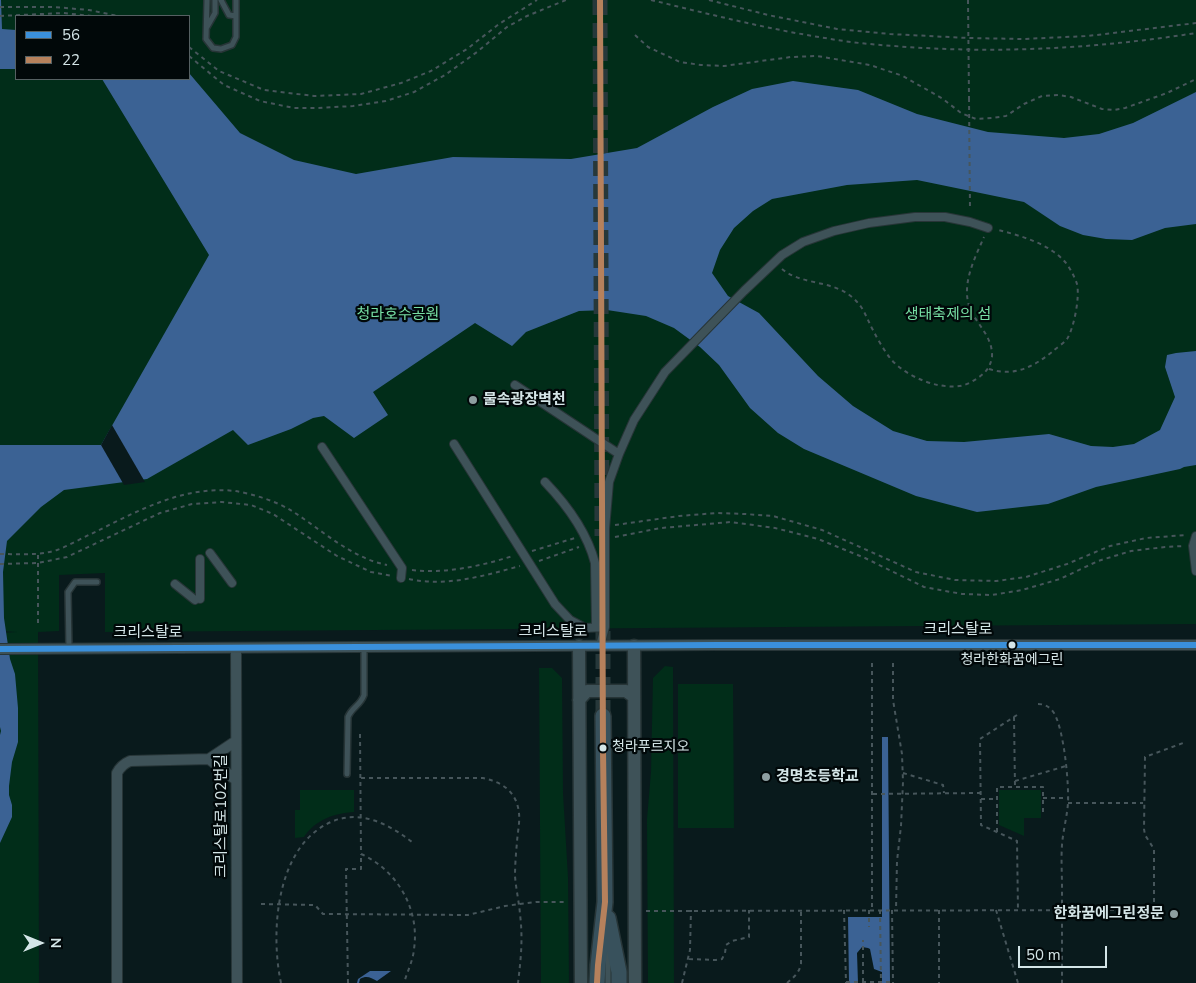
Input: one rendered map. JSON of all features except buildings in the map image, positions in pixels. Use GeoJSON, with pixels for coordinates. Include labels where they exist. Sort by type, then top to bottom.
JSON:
{"type":"FeatureCollection","features":[{"type":"Feature","properties":{"kind":"main road"},"geometry":{"type":"LineString","coordinates":[[597,983],[605,902],[603,716]]}},
{"type":"Feature","properties":{"kind":"main road"},"geometry":{"type":"LineString","coordinates":[[605,902],[619,983]]}},
{"type":"Feature","properties":{"kind":"street"},"geometry":{"type":"LineString","coordinates":[[600,646],[605,627],[605,529],[609,482],[634,420],[665,372],[782,255],[803,242],[834,231],[869,223],[915,217],[945,217],[988,228]]}},
{"type":"Feature","properties":{"kind":"street"},"geometry":{"type":"LineString","coordinates":[[515,384],[619,454]]}},
{"type":"Feature","properties":{"kind":"street"},"geometry":{"type":"LineString","coordinates":[[454,444],[555,604],[570,620],[586,628],[605,627]]}},
{"type":"Feature","properties":{"kind":"street"},"geometry":{"type":"LineString","coordinates":[[322,447],[402,568],[401,578]]}},
{"type":"Feature","properties":{"kind":"street"},"geometry":{"type":"LineString","coordinates":[[545,482],[576,519],[593,555],[595,563],[596,627]]}},
{"type":"Feature","properties":{"kind":"street"},"geometry":{"type":"LineString","coordinates":[[1196,536],[1193,546],[1196,571]]}},
{"type":"Feature","properties":{"kind":"street"},"geometry":{"type":"LineString","coordinates":[[210,554],[232,583]]}},
{"type":"Feature","properties":{"kind":"street"},"geometry":{"type":"LineString","coordinates":[[175,584],[197,599],[200,559]]}},
{"type":"Feature","properties":{"kind":"street"},"geometry":{"type":"LineString","coordinates":[[578,646],[581,983]]}},
{"type":"Feature","properties":{"kind":"street","name":"크리스탈로"},"geometry":{"type":"LineString","coordinates":[[0,649],[578,646],[1196,646]]}},
{"type":"Feature","properties":{"kind":"street"},"geometry":{"type":"LineString","coordinates":[[634,646],[635,983]]}},
{"type":"Feature","properties":{"kind":"street","name":"크리스탈로102번길"},"geometry":{"type":"LineString","coordinates":[[236,648],[237,983]]}},
{"type":"Feature","properties":{"kind":"street"},"geometry":{"type":"LineString","coordinates":[[579,700],[587,691],[626,691],[633,696]]}},
{"type":"Feature","properties":{"kind":"street"},"geometry":{"type":"LineString","coordinates":[[236,741],[209,759],[236,780]]}},
{"type":"Feature","properties":{"kind":"street","name":"크리스탈로102번길"},"geometry":{"type":"LineString","coordinates":[[117,983],[117,773],[124,763],[130,761],[209,759]]}},
{"type":"Feature","properties":{"kind":"lane"},"geometry":{"type":"LineString","coordinates":[[207,0],[206,39],[213,48],[222,49],[232,46],[236,37],[236,0]]}},
{"type":"Feature","properties":{"kind":"lane"},"geometry":{"type":"LineString","coordinates":[[206,28],[215,14],[215,0]]}},
{"type":"Feature","properties":{"kind":"lane"},"geometry":{"type":"LineString","coordinates":[[221,0],[229,15],[236,16]]}},
{"type":"Feature","properties":{"kind":"lane"},"geometry":{"type":"LineString","coordinates":[[69,648],[68,592],[75,582],[97,582]]}},
{"type":"Feature","properties":{"kind":"lane"},"geometry":{"type":"LineString","coordinates":[[347,774],[348,717],[350,712],[361,702],[364,695],[364,647]]}},
{"type":"Feature","properties":{"kind":"lane"},"geometry":{"type":"LineString","coordinates":[[608,918],[608,983]]}},
{"type":"Feature","properties":{"kind":"path"},"geometry":{"type":"LineString","coordinates":[[190,49],[219,71],[264,90],[314,96],[361,94],[401,84],[431,71],[467,49],[499,24],[537,0]]}},
{"type":"Feature","properties":{"kind":"path"},"geometry":{"type":"LineString","coordinates":[[190,57],[224,85],[260,101],[294,108],[354,106],[386,101],[414,92],[445,75],[507,27],[566,0]]}},
{"type":"Feature","properties":{"kind":"path"},"geometry":{"type":"LineString","coordinates":[[651,0],[722,17],[826,38],[892,46],[968,50],[1019,50],[1088,47],[1196,33]]}},
{"type":"Feature","properties":{"kind":"path"},"geometry":{"type":"LineString","coordinates":[[709,0],[768,15],[837,29],[968,38],[1023,39],[1088,36],[1196,23]]}},
{"type":"Feature","properties":{"kind":"path"},"geometry":{"type":"LineString","coordinates":[[968,0],[970,209]]}},
{"type":"Feature","properties":{"kind":"path"},"geometry":{"type":"LineString","coordinates":[[2,6],[54,7],[89,10],[113,15]]}},
{"type":"Feature","properties":{"kind":"path"},"geometry":{"type":"LineString","coordinates":[[24,15],[63,13],[82,15]]}},
{"type":"Feature","properties":{"kind":"path"},"geometry":{"type":"LineString","coordinates":[[0,16],[15,15]]}},
{"type":"Feature","properties":{"kind":"path"},"geometry":{"type":"LineString","coordinates":[[635,35],[648,47],[680,62],[701,65],[724,66],[791,57],[817,56],[870,65],[903,76],[943,99],[961,113],[976,119],[1006,116],[1024,104],[1042,96],[1058,95],[1102,109],[1114,110],[1125,108],[1167,93],[1196,78]]}},
{"type":"Feature","properties":{"kind":"path"},"geometry":{"type":"LineString","coordinates":[[775,262],[784,271],[797,277],[840,289],[852,297],[864,310],[873,331],[890,359],[910,375],[931,384],[951,387],[967,385],[989,369],[992,357],[988,336],[971,311],[967,295],[968,278],[988,228]]}},
{"type":"Feature","properties":{"kind":"path"},"geometry":{"type":"LineString","coordinates":[[989,369],[1006,372],[1030,367],[1040,362],[1066,340],[1074,320],[1077,304],[1077,283],[1066,264],[1054,252],[1029,239],[1000,230]]}},
{"type":"Feature","properties":{"kind":"path"},"geometry":{"type":"LineString","coordinates":[[0,554],[8,554]]}},
{"type":"Feature","properties":{"kind":"path"},"geometry":{"type":"LineString","coordinates":[[38,554],[38,627]]}},
{"type":"Feature","properties":{"kind":"path"},"geometry":{"type":"LineString","coordinates":[[0,564],[6,564]]}},
{"type":"Feature","properties":{"kind":"path"},"geometry":{"type":"LineString","coordinates":[[872,663],[872,910]]}},
{"type":"Feature","properties":{"kind":"path"},"geometry":{"type":"LineString","coordinates":[[893,663],[893,700],[902,754],[903,773],[896,910]]}},
{"type":"Feature","properties":{"kind":"path"},"geometry":{"type":"LineString","coordinates":[[1038,704],[1050,707],[1053,712],[1059,729],[1066,766],[1068,803],[1062,845],[1062,983]]}},
{"type":"Feature","properties":{"kind":"path"},"geometry":{"type":"LineString","coordinates":[[1015,787],[1016,716],[980,738],[980,825],[1017,841],[1018,910]]}},
{"type":"Feature","properties":{"kind":"path"},"geometry":{"type":"LineString","coordinates":[[348,983],[346,869],[361,869],[360,734]]}},
{"type":"Feature","properties":{"kind":"path"},"geometry":{"type":"LineString","coordinates":[[1154,910],[1154,849],[1145,835],[1145,757],[1183,743]]}},
{"type":"Feature","properties":{"kind":"path"},"geometry":{"type":"LineString","coordinates":[[1015,781],[1066,766]]}},
{"type":"Feature","properties":{"kind":"path"},"geometry":{"type":"LineString","coordinates":[[903,773],[942,785],[944,793]]}},
{"type":"Feature","properties":{"kind":"path"},"geometry":{"type":"LineString","coordinates":[[361,778],[474,777],[493,780],[513,794],[520,818],[515,875],[522,936],[522,955],[518,983]]}},
{"type":"Feature","properties":{"kind":"path"},"geometry":{"type":"LineString","coordinates":[[997,832],[997,787],[1043,787],[1043,816]]}},
{"type":"Feature","properties":{"kind":"path"},"geometry":{"type":"LineString","coordinates":[[872,794],[980,793]]}},
{"type":"Feature","properties":{"kind":"path"},"geometry":{"type":"LineString","coordinates":[[1043,798],[1068,798]]}},
{"type":"Feature","properties":{"kind":"path"},"geometry":{"type":"LineString","coordinates":[[980,799],[997,799]]}},
{"type":"Feature","properties":{"kind":"path"},"geometry":{"type":"LineString","coordinates":[[1068,803],[1144,803]]}},
{"type":"Feature","properties":{"kind":"path"},"geometry":{"type":"LineString","coordinates":[[281,983],[277,952],[278,904],[286,876],[302,844],[316,829],[325,824],[344,817],[353,816],[372,820],[391,828],[412,842]]}},
{"type":"Feature","properties":{"kind":"path"},"geometry":{"type":"LineString","coordinates":[[361,854],[377,862],[392,877],[404,893],[412,915],[415,948],[404,983]]}},
{"type":"Feature","properties":{"kind":"path"},"geometry":{"type":"LineString","coordinates":[[261,904],[315,904],[323,914],[468,915],[519,904],[564,902]]}},
{"type":"Feature","properties":{"kind":"path"},"geometry":{"type":"LineString","coordinates":[[682,983],[689,959],[691,910]]}},
{"type":"Feature","properties":{"kind":"path"},"geometry":{"type":"LineString","coordinates":[[689,959],[722,959],[726,945],[732,941],[749,937],[749,910]]}},
{"type":"Feature","properties":{"kind":"path"},"geometry":{"type":"LineString","coordinates":[[787,983],[796,976],[801,964],[801,910]]}},
{"type":"Feature","properties":{"kind":"path"},"geometry":{"type":"LineString","coordinates":[[844,910],[847,982],[892,982],[892,910]]}},
{"type":"Feature","properties":{"kind":"path"},"geometry":{"type":"LineString","coordinates":[[868,910],[868,927]]}},
{"type":"Feature","properties":{"kind":"path"},"geometry":{"type":"LineString","coordinates":[[880,910],[881,982]]}},
{"type":"Feature","properties":{"kind":"path"},"geometry":{"type":"LineString","coordinates":[[939,910],[939,983]]}},
{"type":"Feature","properties":{"kind":"path"},"geometry":{"type":"LineString","coordinates":[[996,910],[1018,983]]}},
{"type":"Feature","properties":{"kind":"path"},"geometry":{"type":"LineString","coordinates":[[644,911],[1166,910]]}},
{"type":"Feature","properties":{"kind":"path"},"geometry":{"type":"LineString","coordinates":[[863,940],[863,982]]}},
{"type":"Feature","properties":{"kind":"green space","name":"청라호수공원"},"geometry":{"type":"Polygon","coordinates":[[[0,0],[1196,0],[1196,624],[105,632],[105,573],[59,575],[59,631],[38,632],[39,983],[0,983],[0,633],[17,632],[0,631],[0,0]]]}},
{"type":"Feature","properties":{"kind":"green space"},"geometry":{"type":"Polygon","coordinates":[[[665,666],[673,667],[674,983],[648,983],[647,819],[651,772],[653,678],[665,666]]]}},
{"type":"Feature","properties":{"kind":"green space"},"geometry":{"type":"Polygon","coordinates":[[[539,668],[552,668],[562,678],[563,793],[568,877],[569,983],[541,983],[539,668]]]}},
{"type":"Feature","properties":{"kind":"green space"},"geometry":{"type":"Polygon","coordinates":[[[678,684],[733,684],[734,828],[678,828],[678,684]]]}},
{"type":"Feature","properties":{"kind":"green space"},"geometry":{"type":"Polygon","coordinates":[[[300,790],[354,790],[354,812],[326,818],[314,826],[304,837],[295,838],[295,810],[300,810],[300,790]]]}},
{"type":"Feature","properties":{"kind":"green space"},"geometry":{"type":"Polygon","coordinates":[[[999,790],[1041,790],[1041,818],[1024,818],[1024,836],[999,825],[999,790]]]}},
{"type":"Feature","properties":{"kind":"water"},"geometry":{"type":"Polygon","coordinates":[[[1,0],[2,29],[15,30],[15,69],[0,69],[1,0]]]}},
{"type":"Feature","properties":{"kind":"water"},"geometry":{"type":"Polygon","coordinates":[[[190,74],[240,133],[294,160],[356,174],[453,157],[571,159],[637,148],[713,107],[752,89],[793,81],[858,90],[917,114],[988,132],[1064,138],[1099,134],[1133,123],[1196,92],[1196,224],[1165,228],[1132,240],[1106,239],[1083,235],[1060,226],[1024,202],[917,180],[847,185],[772,199],[753,211],[734,228],[720,250],[712,273],[728,296],[759,313],[818,376],[853,406],[893,431],[927,441],[964,442],[1049,434],[1091,446],[1113,447],[1134,444],[1160,430],[1175,397],[1165,367],[1167,355],[1196,351],[1196,465],[1096,487],[1048,504],[977,512],[916,496],[804,449],[778,433],[750,408],[719,365],[700,347],[674,328],[646,316],[607,310],[579,311],[526,332],[512,346],[475,323],[373,392],[388,415],[354,438],[324,416],[313,418],[291,429],[248,445],[233,430],[147,479],[64,490],[41,507],[7,541],[3,572],[4,618],[10,659],[15,674],[18,742],[12,762],[9,786],[12,817],[0,843],[0,445],[101,445],[209,255],[103,80],[190,80],[190,74]]]}},
{"type":"Feature","properties":{"kind":"water"},"geometry":{"type":"Polygon","coordinates":[[[882,737],[888,737],[890,983],[882,983],[882,972],[874,969],[870,949],[862,947],[857,953],[858,983],[849,983],[848,917],[882,917],[882,737]]]}},
{"type":"Feature","properties":{"kind":"water"},"geometry":{"type":"Polygon","coordinates":[[[370,971],[391,971],[377,981],[365,977],[357,983],[358,979],[370,971]]]}},
{"type":"Feature","properties":{"kind":"pier"},"geometry":{"type":"Polygon","coordinates":[[[112,425],[145,482],[124,485],[101,445],[112,425]]]}},
{"type":"Feature","properties":{"kind":"tunnel"},"geometry":{"type":"LineString","coordinates":[[600,0],[602,536]]}},
{"type":"Feature","properties":{"kind":"tunnel"},"geometry":{"type":"LineString","coordinates":[[603,631],[603,716]]}},
{"type":"Feature","properties":{"kind":"transit line","name":"22"},"geometry":{"type":"LineString","coordinates":[[597,983],[605,902],[600,0]]}},
{"type":"Feature","properties":{"kind":"transit line","name":"56"},"geometry":{"type":"LineString","coordinates":[[0,649],[715,645],[1196,645]]}},
{"type":"Feature","properties":{"kind":"place","name":"물속광장벽천"},"geometry":{"type":"Point","coordinates":[473,400]}},
{"type":"Feature","properties":{"kind":"place","name":"청라한화꿈에그린"},"geometry":{"type":"Point","coordinates":[1012,645]}},
{"type":"Feature","properties":{"kind":"place","name":"청라푸르지오"},"geometry":{"type":"Point","coordinates":[603,748]}},
{"type":"Feature","properties":{"kind":"place","name":"경명초등학교"},"geometry":{"type":"Point","coordinates":[766,777]}},
{"type":"Feature","properties":{"kind":"place","name":"한화꿈에그린정문"},"geometry":{"type":"Point","coordinates":[1174,914]}},
{"type":"Feature","properties":{"kind":"park label","name":"생태축제의 섬"},"geometry":{"type":"Point","coordinates":[948,315]}}]}
